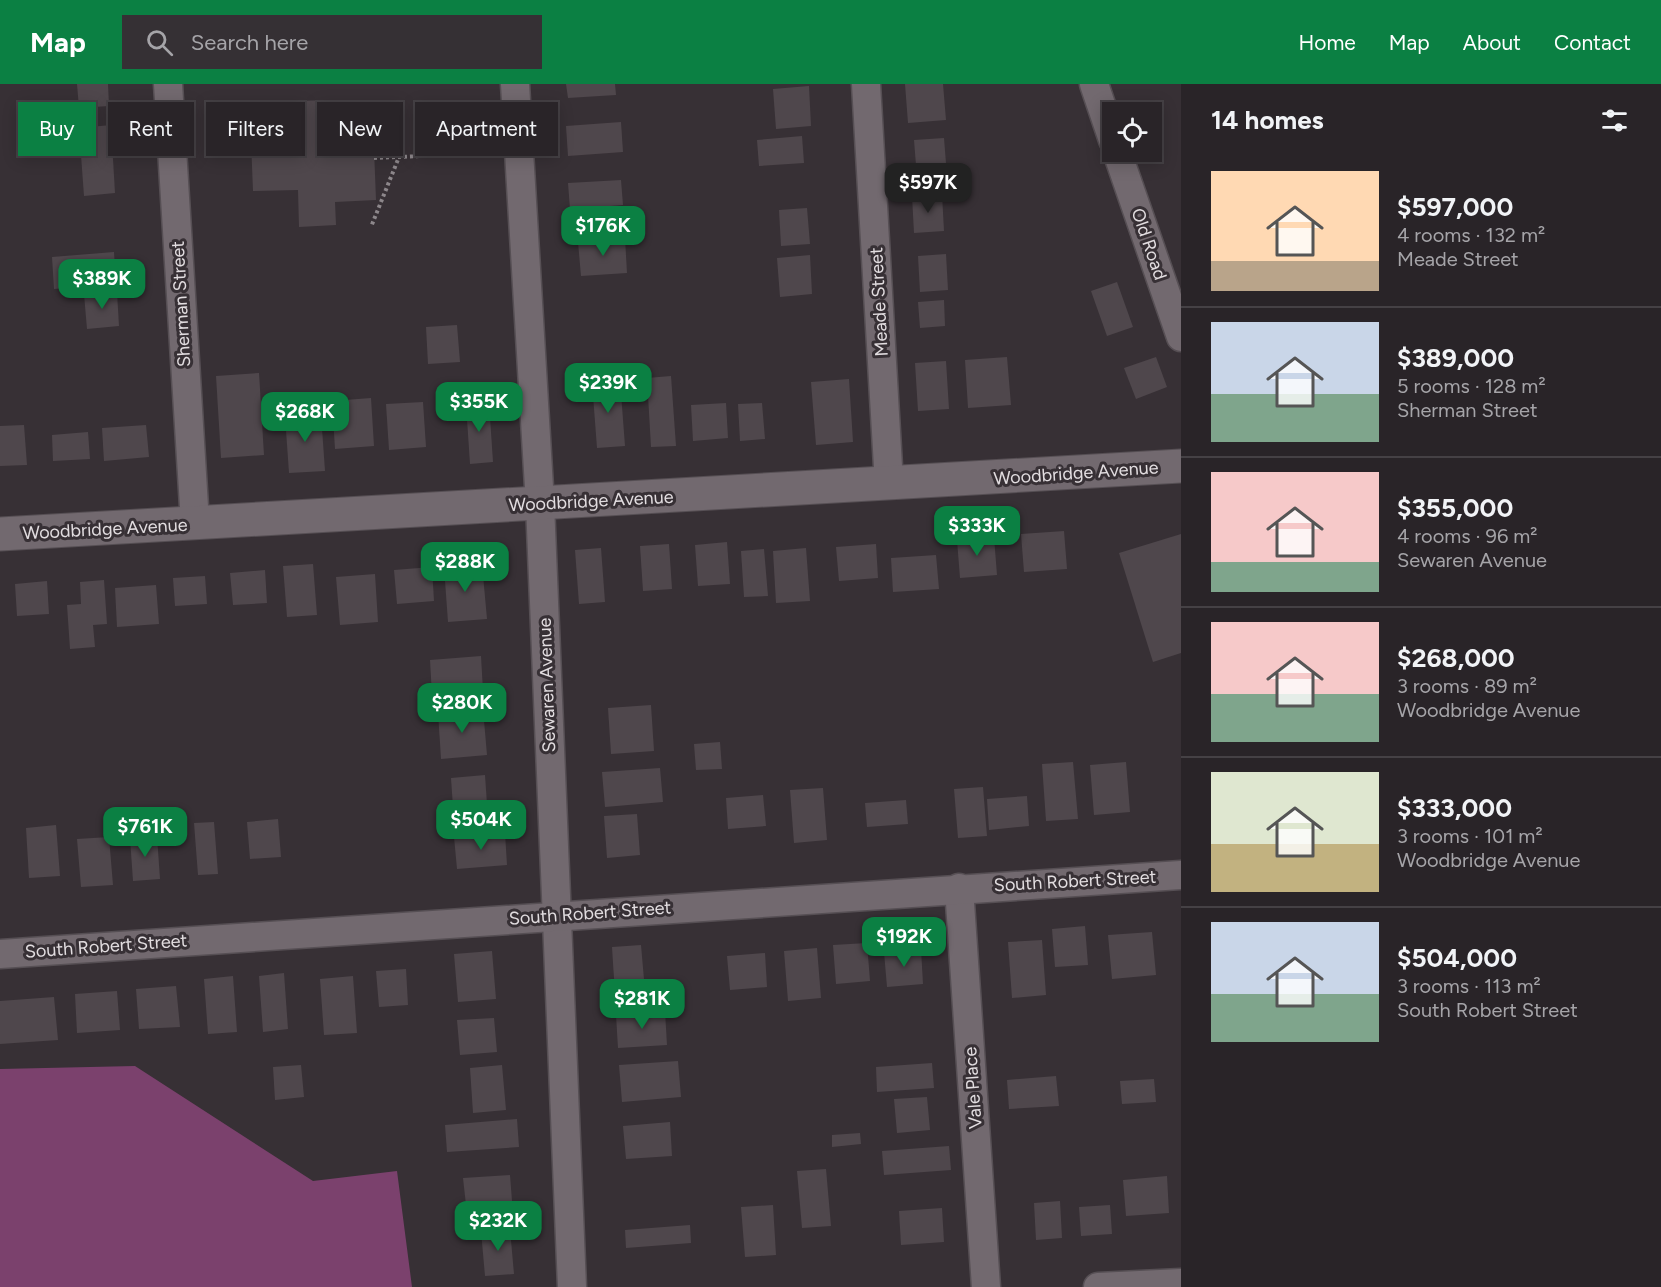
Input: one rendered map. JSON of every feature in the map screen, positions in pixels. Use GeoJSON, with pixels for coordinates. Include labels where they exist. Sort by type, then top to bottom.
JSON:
{"type":"FeatureCollection","features":[{"type":"Feature","properties":{"kind":"street","name":"Sherman Street"},"geometry":{"type":"LineString","coordinates":[[168,84],[195,524]]}},
{"type":"Feature","properties":{"kind":"street","name":"Sewaren Avenue"},"geometry":{"type":"LineString","coordinates":[[515,84],[516,102]]}},
{"type":"Feature","properties":{"kind":"street","name":"Meade Street"},"geometry":{"type":"LineString","coordinates":[[866,84],[889,484]]}},
{"type":"Feature","properties":{"kind":"street"},"geometry":{"type":"LineString","coordinates":[[1094,84],[1102,108]]}},
{"type":"Feature","properties":{"kind":"street","name":"Sewaren Avenue"},"geometry":{"type":"LineString","coordinates":[[519,156],[540,504],[572,1287]]}},
{"type":"Feature","properties":{"kind":"street","name":"Old Road"},"geometry":{"type":"LineString","coordinates":[[1120,162],[1181,337]]}},
{"type":"Feature","properties":{"kind":"street","name":"Woodbridge Avenue"},"geometry":{"type":"LineString","coordinates":[[0,534],[1181,466]]}},
{"type":"Feature","properties":{"kind":"street","name":"South Robert Street"},"geometry":{"type":"LineString","coordinates":[[0,954],[959,888],[1181,875]]}},
{"type":"Feature","properties":{"kind":"street","name":"Vale Place"},"geometry":{"type":"LineString","coordinates":[[959,888],[986,1287]]}},
{"type":"Feature","properties":{"kind":"street"},"geometry":{"type":"LineString","coordinates":[[1098,1287],[1181,1283]]}},
{"type":"Feature","properties":{"kind":"path"},"geometry":{"type":"LineString","coordinates":[[374,158],[429,156]]}},
{"type":"Feature","properties":{"kind":"path"},"geometry":{"type":"LineString","coordinates":[[371,227],[399,157]]}},
{"type":"Feature","properties":{"kind":"shaded area"},"geometry":{"type":"Polygon","coordinates":[[[135,1066],[313,1181],[397,1171],[412,1287],[0,1287],[0,1069],[135,1066]]]}},
{"type":"Feature","properties":{"kind":"building"},"geometry":{"type":"Polygon","coordinates":[[[77,84],[108,84],[108,106],[96,107],[96,102],[78,102],[77,84]]]}},
{"type":"Feature","properties":{"kind":"building"},"geometry":{"type":"Polygon","coordinates":[[[566,84],[615,84],[616,95],[568,98],[566,84]]]}},
{"type":"Feature","properties":{"kind":"building"},"geometry":{"type":"Polygon","coordinates":[[[905,84],[943,84],[946,120],[908,123],[905,84]]]}},
{"type":"Feature","properties":{"kind":"building"},"geometry":{"type":"Polygon","coordinates":[[[809,86],[811,126],[776,129],[773,89],[809,86]]]}},
{"type":"Feature","properties":{"kind":"building"},"geometry":{"type":"Polygon","coordinates":[[[330,100],[330,102],[317,102],[317,156],[374,156],[376,200],[335,202],[336,225],[299,227],[298,190],[253,191],[252,156],[305,156],[305,102],[294,101],[330,100]]]}},
{"type":"Feature","properties":{"kind":"building"},"geometry":{"type":"Polygon","coordinates":[[[621,122],[623,152],[568,156],[566,126],[621,122]]]}},
{"type":"Feature","properties":{"kind":"building"},"geometry":{"type":"Polygon","coordinates":[[[108,125],[108,156],[113,156],[115,193],[84,196],[81,156],[96,156],[96,126],[108,125]]]}},
{"type":"Feature","properties":{"kind":"building"},"geometry":{"type":"Polygon","coordinates":[[[802,136],[804,163],[759,166],[757,140],[802,136]]]}},
{"type":"Feature","properties":{"kind":"building"},"geometry":{"type":"Polygon","coordinates":[[[944,138],[947,176],[917,178],[914,140],[944,138]]]}},
{"type":"Feature","properties":{"kind":"building"},"geometry":{"type":"Polygon","coordinates":[[[621,180],[623,205],[570,209],[568,183],[621,180]]]}},
{"type":"Feature","properties":{"kind":"building"},"geometry":{"type":"Polygon","coordinates":[[[942,194],[944,231],[914,233],[912,196],[942,194]]]}},
{"type":"Feature","properties":{"kind":"building"},"geometry":{"type":"Polygon","coordinates":[[[807,208],[810,244],[781,246],[779,210],[807,208]]]}},
{"type":"Feature","properties":{"kind":"building"},"geometry":{"type":"Polygon","coordinates":[[[625,238],[627,273],[581,276],[578,242],[625,238]]]}},
{"type":"Feature","properties":{"kind":"building"},"geometry":{"type":"Polygon","coordinates":[[[114,252],[116,284],[54,289],[52,257],[114,252]]]}},
{"type":"Feature","properties":{"kind":"building"},"geometry":{"type":"Polygon","coordinates":[[[946,254],[948,290],[920,292],[918,256],[946,254]]]}},
{"type":"Feature","properties":{"kind":"building"},"geometry":{"type":"Polygon","coordinates":[[[810,255],[812,294],[780,297],[777,258],[810,255]]]}},
{"type":"Feature","properties":{"kind":"building"},"geometry":{"type":"Polygon","coordinates":[[[1117,282],[1133,327],[1107,336],[1091,291],[1117,282]]]}},
{"type":"Feature","properties":{"kind":"building"},"geometry":{"type":"Polygon","coordinates":[[[117,292],[119,326],[87,329],[84,294],[117,292]]]}},
{"type":"Feature","properties":{"kind":"building"},"geometry":{"type":"Polygon","coordinates":[[[944,300],[945,326],[920,328],[918,302],[944,300]]]}},
{"type":"Feature","properties":{"kind":"building"},"geometry":{"type":"Polygon","coordinates":[[[457,325],[460,362],[428,364],[426,327],[457,325]]]}},
{"type":"Feature","properties":{"kind":"building"},"geometry":{"type":"Polygon","coordinates":[[[1007,357],[1011,405],[968,408],[965,360],[1007,357]]]}},
{"type":"Feature","properties":{"kind":"building"},"geometry":{"type":"Polygon","coordinates":[[[1156,357],[1167,387],[1136,399],[1124,368],[1156,357]]]}},
{"type":"Feature","properties":{"kind":"building"},"geometry":{"type":"Polygon","coordinates":[[[946,361],[949,409],[918,411],[915,363],[946,361]]]}},
{"type":"Feature","properties":{"kind":"building"},"geometry":{"type":"Polygon","coordinates":[[[259,373],[264,455],[221,458],[216,376],[259,373]]]}},
{"type":"Feature","properties":{"kind":"building"},"geometry":{"type":"Polygon","coordinates":[[[671,376],[676,446],[651,447],[647,378],[671,376]]]}},
{"type":"Feature","properties":{"kind":"building"},"geometry":{"type":"Polygon","coordinates":[[[849,379],[853,442],[816,445],[811,382],[849,379]]]}},
{"type":"Feature","properties":{"kind":"building"},"geometry":{"type":"Polygon","coordinates":[[[620,380],[625,446],[597,448],[592,382],[620,380]]]}},
{"type":"Feature","properties":{"kind":"building"},"geometry":{"type":"Polygon","coordinates":[[[371,398],[374,446],[335,449],[332,401],[371,398]]]}},
{"type":"Feature","properties":{"kind":"building"},"geometry":{"type":"Polygon","coordinates":[[[423,402],[426,447],[389,450],[386,404],[423,402]]]}},
{"type":"Feature","properties":{"kind":"building"},"geometry":{"type":"Polygon","coordinates":[[[489,402],[493,462],[470,464],[466,404],[489,402]]]}},
{"type":"Feature","properties":{"kind":"building"},"geometry":{"type":"Polygon","coordinates":[[[726,403],[728,438],[693,441],[691,405],[726,403]]]}},
{"type":"Feature","properties":{"kind":"building"},"geometry":{"type":"Polygon","coordinates":[[[762,403],[765,439],[740,441],[738,404],[762,403]]]}},
{"type":"Feature","properties":{"kind":"building"},"geometry":{"type":"Polygon","coordinates":[[[321,414],[325,471],[289,473],[285,416],[321,414]]]}},
{"type":"Feature","properties":{"kind":"building"},"geometry":{"type":"Polygon","coordinates":[[[24,425],[27,465],[0,466],[0,426],[24,425]]]}},
{"type":"Feature","properties":{"kind":"building"},"geometry":{"type":"Polygon","coordinates":[[[146,425],[149,457],[104,461],[102,428],[146,425]]]}},
{"type":"Feature","properties":{"kind":"building"},"geometry":{"type":"Polygon","coordinates":[[[88,432],[90,459],[53,461],[52,435],[88,432]]]}},
{"type":"Feature","properties":{"kind":"building"},"geometry":{"type":"Polygon","coordinates":[[[1064,531],[1067,569],[1024,572],[1021,534],[1064,531]]]}},
{"type":"Feature","properties":{"kind":"building"},"geometry":{"type":"Polygon","coordinates":[[[1181,534],[1181,653],[1153,662],[1119,553],[1181,534]]]}},
{"type":"Feature","properties":{"kind":"building"},"geometry":{"type":"Polygon","coordinates":[[[994,537],[997,575],[960,578],[957,540],[994,537]]]}},
{"type":"Feature","properties":{"kind":"building"},"geometry":{"type":"Polygon","coordinates":[[[727,542],[730,584],[698,586],[695,545],[727,542]]]}},
{"type":"Feature","properties":{"kind":"building"},"geometry":{"type":"Polygon","coordinates":[[[669,544],[672,589],[643,591],[640,546],[669,544]]]}},
{"type":"Feature","properties":{"kind":"building"},"geometry":{"type":"Polygon","coordinates":[[[876,544],[878,578],[839,581],[836,547],[876,544]]]}},
{"type":"Feature","properties":{"kind":"building"},"geometry":{"type":"Polygon","coordinates":[[[601,548],[605,602],[579,604],[575,550],[601,548]]]}},
{"type":"Feature","properties":{"kind":"building"},"geometry":{"type":"Polygon","coordinates":[[[806,548],[810,601],[776,603],[773,551],[806,548]]]}},
{"type":"Feature","properties":{"kind":"building"},"geometry":{"type":"Polygon","coordinates":[[[764,549],[768,596],[744,597],[741,551],[764,549]]]}},
{"type":"Feature","properties":{"kind":"building"},"geometry":{"type":"Polygon","coordinates":[[[936,555],[939,589],[893,592],[891,558],[936,555]]]}},
{"type":"Feature","properties":{"kind":"building"},"geometry":{"type":"Polygon","coordinates":[[[313,564],[317,615],[287,617],[283,566],[313,564]]]}},
{"type":"Feature","properties":{"kind":"building"},"geometry":{"type":"Polygon","coordinates":[[[482,564],[487,619],[448,622],[444,567],[482,564]]]}},
{"type":"Feature","properties":{"kind":"building"},"geometry":{"type":"Polygon","coordinates":[[[432,567],[434,601],[397,604],[394,570],[432,567]]]}},
{"type":"Feature","properties":{"kind":"building"},"geometry":{"type":"Polygon","coordinates":[[[265,570],[267,603],[233,605],[230,573],[265,570]]]}},
{"type":"Feature","properties":{"kind":"building"},"geometry":{"type":"Polygon","coordinates":[[[375,574],[378,622],[340,625],[336,577],[375,574]]]}},
{"type":"Feature","properties":{"kind":"building"},"geometry":{"type":"Polygon","coordinates":[[[205,576],[207,604],[175,606],[173,578],[205,576]]]}},
{"type":"Feature","properties":{"kind":"building"},"geometry":{"type":"Polygon","coordinates":[[[104,580],[107,624],[93,625],[95,647],[70,649],[67,605],[81,604],[80,582],[104,580]]]}},
{"type":"Feature","properties":{"kind":"building"},"geometry":{"type":"Polygon","coordinates":[[[47,581],[49,614],[17,616],[15,584],[47,581]]]}},
{"type":"Feature","properties":{"kind":"building"},"geometry":{"type":"Polygon","coordinates":[[[156,585],[159,624],[117,627],[115,588],[156,585]]]}},
{"type":"Feature","properties":{"kind":"building"},"geometry":{"type":"Polygon","coordinates":[[[481,656],[483,691],[432,695],[430,660],[481,656]]]}},
{"type":"Feature","properties":{"kind":"building"},"geometry":{"type":"Polygon","coordinates":[[[651,705],[654,751],[611,754],[608,708],[651,705]]]}},
{"type":"Feature","properties":{"kind":"building"},"geometry":{"type":"Polygon","coordinates":[[[483,709],[487,755],[441,759],[438,712],[483,709]]]}},
{"type":"Feature","properties":{"kind":"building"},"geometry":{"type":"Polygon","coordinates":[[[720,742],[722,769],[696,770],[694,744],[720,742]]]}},
{"type":"Feature","properties":{"kind":"building"},"geometry":{"type":"Polygon","coordinates":[[[1073,762],[1078,819],[1046,821],[1042,764],[1073,762]]]}},
{"type":"Feature","properties":{"kind":"building"},"geometry":{"type":"Polygon","coordinates":[[[1126,762],[1130,812],[1094,815],[1090,765],[1126,762]]]}},
{"type":"Feature","properties":{"kind":"building"},"geometry":{"type":"Polygon","coordinates":[[[660,768],[663,802],[605,807],[602,772],[660,768]]]}},
{"type":"Feature","properties":{"kind":"building"},"geometry":{"type":"Polygon","coordinates":[[[485,775],[488,819],[454,822],[451,778],[485,775]]]}},
{"type":"Feature","properties":{"kind":"building"},"geometry":{"type":"Polygon","coordinates":[[[983,787],[987,836],[958,838],[954,789],[983,787]]]}},
{"type":"Feature","properties":{"kind":"building"},"geometry":{"type":"Polygon","coordinates":[[[823,788],[827,840],[794,843],[790,790],[823,788]]]}},
{"type":"Feature","properties":{"kind":"building"},"geometry":{"type":"Polygon","coordinates":[[[763,795],[766,826],[728,829],[726,798],[763,795]]]}},
{"type":"Feature","properties":{"kind":"building"},"geometry":{"type":"Polygon","coordinates":[[[1027,796],[1029,826],[989,830],[987,799],[1027,796]]]}},
{"type":"Feature","properties":{"kind":"building"},"geometry":{"type":"Polygon","coordinates":[[[906,800],[908,824],[867,827],[865,803],[906,800]]]}},
{"type":"Feature","properties":{"kind":"building"},"geometry":{"type":"Polygon","coordinates":[[[637,814],[640,855],[607,858],[604,816],[637,814]]]}},
{"type":"Feature","properties":{"kind":"building"},"geometry":{"type":"Polygon","coordinates":[[[278,819],[281,857],[250,859],[247,822],[278,819]]]}},
{"type":"Feature","properties":{"kind":"building"},"geometry":{"type":"Polygon","coordinates":[[[214,822],[218,874],[198,875],[194,823],[214,822]]]}},
{"type":"Feature","properties":{"kind":"building"},"geometry":{"type":"Polygon","coordinates":[[[56,825],[60,876],[29,878],[26,828],[56,825]]]}},
{"type":"Feature","properties":{"kind":"building"},"geometry":{"type":"Polygon","coordinates":[[[505,833],[507,865],[457,869],[454,837],[505,833]]]}},
{"type":"Feature","properties":{"kind":"building"},"geometry":{"type":"Polygon","coordinates":[[[157,836],[160,879],[133,881],[130,838],[157,836]]]}},
{"type":"Feature","properties":{"kind":"building"},"geometry":{"type":"Polygon","coordinates":[[[109,837],[113,885],[81,887],[77,839],[109,837]]]}},
{"type":"Feature","properties":{"kind":"building"},"geometry":{"type":"Polygon","coordinates":[[[1085,926],[1088,965],[1055,967],[1052,929],[1085,926]]]}},
{"type":"Feature","properties":{"kind":"building"},"geometry":{"type":"Polygon","coordinates":[[[1152,932],[1156,975],[1112,979],[1108,935],[1152,932]]]}},
{"type":"Feature","properties":{"kind":"building"},"geometry":{"type":"Polygon","coordinates":[[[1042,940],[1046,995],[1012,998],[1008,942],[1042,940]]]}},
{"type":"Feature","properties":{"kind":"building"},"geometry":{"type":"Polygon","coordinates":[[[867,943],[870,981],[836,984],[833,945],[867,943]]]}},
{"type":"Feature","properties":{"kind":"building"},"geometry":{"type":"Polygon","coordinates":[[[641,945],[645,991],[615,994],[612,947],[641,945]]]}},
{"type":"Feature","properties":{"kind":"building"},"geometry":{"type":"Polygon","coordinates":[[[817,948],[821,998],[788,1001],[784,951],[817,948]]]}},
{"type":"Feature","properties":{"kind":"building"},"geometry":{"type":"Polygon","coordinates":[[[921,949],[923,984],[887,987],[884,952],[921,949]]]}},
{"type":"Feature","properties":{"kind":"building"},"geometry":{"type":"Polygon","coordinates":[[[492,951],[496,999],[458,1002],[454,954],[492,951]]]}},
{"type":"Feature","properties":{"kind":"building"},"geometry":{"type":"Polygon","coordinates":[[[765,953],[767,987],[730,990],[727,956],[765,953]]]}},
{"type":"Feature","properties":{"kind":"building"},"geometry":{"type":"Polygon","coordinates":[[[406,969],[408,1005],[379,1007],[376,971],[406,969]]]}},
{"type":"Feature","properties":{"kind":"building"},"geometry":{"type":"Polygon","coordinates":[[[284,973],[288,1029],[263,1032],[259,976],[284,973]]]}},
{"type":"Feature","properties":{"kind":"building"},"geometry":{"type":"Polygon","coordinates":[[[233,976],[237,1032],[208,1034],[204,979],[233,976]]]}},
{"type":"Feature","properties":{"kind":"building"},"geometry":{"type":"Polygon","coordinates":[[[353,976],[357,1033],[324,1035],[320,979],[353,976]]]}},
{"type":"Feature","properties":{"kind":"building"},"geometry":{"type":"Polygon","coordinates":[[[176,986],[180,1027],[139,1029],[136,989],[176,986]]]}},
{"type":"Feature","properties":{"kind":"building"},"geometry":{"type":"Polygon","coordinates":[[[117,991],[120,1030],[77,1033],[75,994],[117,991]]]}},
{"type":"Feature","properties":{"kind":"building"},"geometry":{"type":"Polygon","coordinates":[[[54,997],[58,1040],[0,1044],[0,1001],[54,997]]]}},
{"type":"Feature","properties":{"kind":"building"},"geometry":{"type":"Polygon","coordinates":[[[665,1011],[667,1045],[618,1048],[616,1015],[665,1011]]]}},
{"type":"Feature","properties":{"kind":"building"},"geometry":{"type":"Polygon","coordinates":[[[494,1018],[497,1052],[460,1055],[457,1020],[494,1018]]]}},
{"type":"Feature","properties":{"kind":"building"},"geometry":{"type":"Polygon","coordinates":[[[678,1061],[681,1097],[622,1102],[619,1065],[678,1061]]]}},
{"type":"Feature","properties":{"kind":"building"},"geometry":{"type":"Polygon","coordinates":[[[932,1063],[934,1088],[877,1092],[876,1067],[932,1063]]]}},
{"type":"Feature","properties":{"kind":"building"},"geometry":{"type":"Polygon","coordinates":[[[301,1065],[304,1097],[275,1100],[273,1067],[301,1065]]]}},
{"type":"Feature","properties":{"kind":"building"},"geometry":{"type":"Polygon","coordinates":[[[502,1065],[506,1110],[473,1113],[470,1068],[502,1065]]]}},
{"type":"Feature","properties":{"kind":"building"},"geometry":{"type":"Polygon","coordinates":[[[1056,1076],[1059,1106],[1009,1109],[1007,1080],[1056,1076]]]}},
{"type":"Feature","properties":{"kind":"building"},"geometry":{"type":"Polygon","coordinates":[[[1154,1079],[1156,1102],[1122,1104],[1120,1081],[1154,1079]]]}},
{"type":"Feature","properties":{"kind":"building"},"geometry":{"type":"Polygon","coordinates":[[[927,1097],[930,1130],[897,1133],[894,1099],[927,1097]]]}},
{"type":"Feature","properties":{"kind":"building"},"geometry":{"type":"Polygon","coordinates":[[[517,1119],[519,1147],[447,1152],[445,1125],[517,1119]]]}},
{"type":"Feature","properties":{"kind":"building"},"geometry":{"type":"Polygon","coordinates":[[[670,1122],[672,1156],[626,1159],[623,1126],[670,1122]]]}},
{"type":"Feature","properties":{"kind":"building"},"geometry":{"type":"Polygon","coordinates":[[[860,1133],[861,1144],[832,1147],[832,1135],[860,1133]]]}},
{"type":"Feature","properties":{"kind":"building"},"geometry":{"type":"Polygon","coordinates":[[[949,1146],[951,1170],[884,1175],[882,1151],[949,1146]]]}},
{"type":"Feature","properties":{"kind":"building"},"geometry":{"type":"Polygon","coordinates":[[[826,1169],[831,1226],[802,1228],[797,1171],[826,1169]]]}},
{"type":"Feature","properties":{"kind":"building"},"geometry":{"type":"Polygon","coordinates":[[[510,1175],[512,1201],[466,1205],[463,1178],[510,1175]]]}},
{"type":"Feature","properties":{"kind":"building"},"geometry":{"type":"Polygon","coordinates":[[[1167,1176],[1169,1213],[1126,1216],[1123,1180],[1167,1176]]]}},
{"type":"Feature","properties":{"kind":"building"},"geometry":{"type":"Polygon","coordinates":[[[1060,1201],[1062,1238],[1036,1240],[1034,1203],[1060,1201]]]}},
{"type":"Feature","properties":{"kind":"building"},"geometry":{"type":"Polygon","coordinates":[[[773,1205],[776,1255],[745,1257],[741,1207],[773,1205]]]}},
{"type":"Feature","properties":{"kind":"building"},"geometry":{"type":"Polygon","coordinates":[[[1110,1205],[1112,1234],[1081,1236],[1079,1207],[1110,1205]]]}},
{"type":"Feature","properties":{"kind":"building"},"geometry":{"type":"Polygon","coordinates":[[[942,1208],[944,1242],[901,1245],[899,1211],[942,1208]]]}},
{"type":"Feature","properties":{"kind":"building"},"geometry":{"type":"Polygon","coordinates":[[[690,1225],[691,1243],[626,1248],[625,1230],[690,1225]]]}},
{"type":"Feature","properties":{"kind":"building"},"geometry":{"type":"Polygon","coordinates":[[[510,1229],[514,1274],[485,1276],[481,1231],[510,1229]]]}}]}
